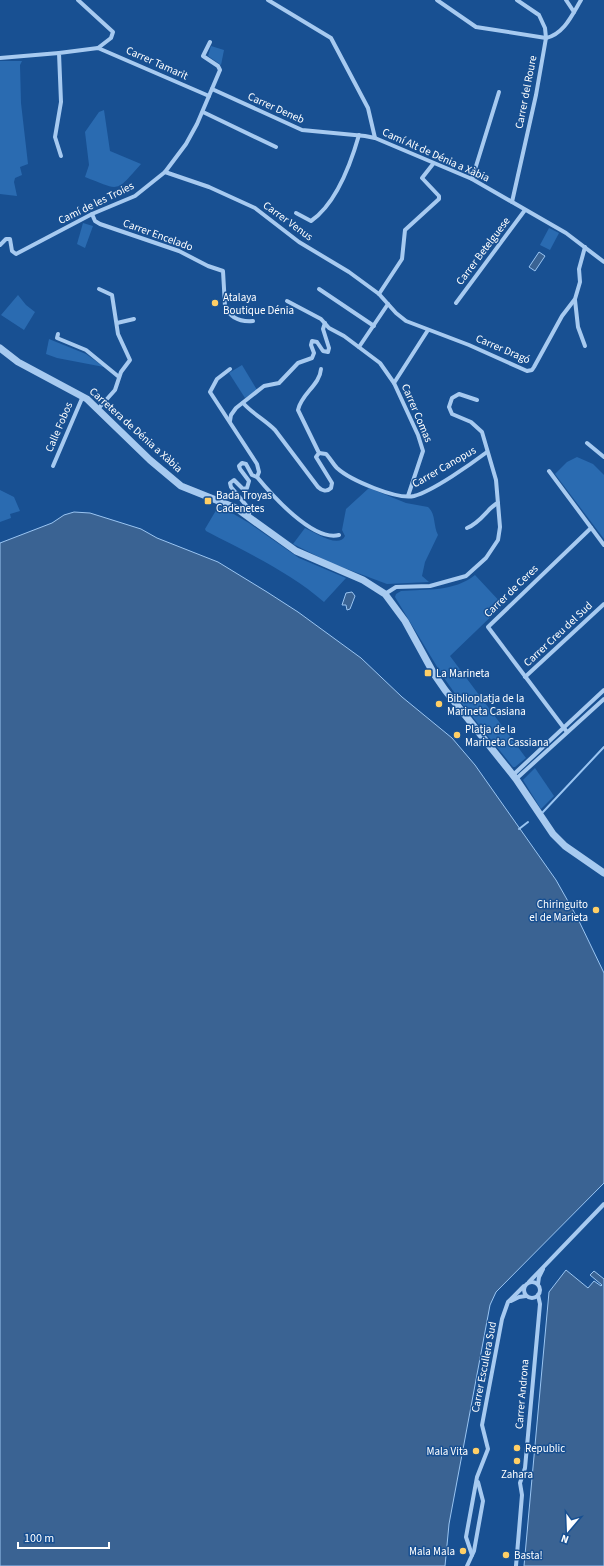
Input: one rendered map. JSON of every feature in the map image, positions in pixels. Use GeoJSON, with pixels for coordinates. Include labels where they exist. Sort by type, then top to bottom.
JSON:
{"type":"FeatureCollection","features":[{"type":"Feature","properties":{"kind":"street"},"geometry":{"type":"LineString","coordinates":[[0,58],[98,48],[111,38],[113,32],[78,0]]}},
{"type":"Feature","properties":{"kind":"street","name":"Camí Alt de Dénia a Xàbia"},"geometry":{"type":"LineString","coordinates":[[268,0],[327,34],[331,38],[368,108],[375,138],[432,164],[472,179],[558,228],[604,262]]}},
{"type":"Feature","properties":{"kind":"street"},"geometry":{"type":"LineString","coordinates":[[437,0],[476,27],[546,38],[555,34],[564,26],[581,0]]}},
{"type":"Feature","properties":{"kind":"street"},"geometry":{"type":"LineString","coordinates":[[517,0],[539,15],[545,28],[546,38]]}},
{"type":"Feature","properties":{"kind":"street"},"geometry":{"type":"LineString","coordinates":[[566,0],[574,12]]}},
{"type":"Feature","properties":{"kind":"street","name":"Carrer del Roure"},"geometry":{"type":"LineString","coordinates":[[512,202],[536,95],[546,38]]}},
{"type":"Feature","properties":{"kind":"street","name":"Camí de les Troies"},"geometry":{"type":"LineString","coordinates":[[0,246],[6,239],[10,239],[12,251],[16,254],[92,214],[135,196],[165,172],[186,144],[203,112],[220,70],[218,66],[203,56],[210,42]]}},
{"type":"Feature","properties":{"kind":"street","name":"Carrer Tamarit"},"geometry":{"type":"LineString","coordinates":[[98,48],[209,96]]}},
{"type":"Feature","properties":{"kind":"street"},"geometry":{"type":"LineString","coordinates":[[59,53],[61,102],[55,137],[61,156]]}},
{"type":"Feature","properties":{"kind":"street","name":"Carrer Deneb"},"geometry":{"type":"LineString","coordinates":[[212,89],[302,130],[359,135],[375,138]]}},
{"type":"Feature","properties":{"kind":"street"},"geometry":{"type":"LineString","coordinates":[[472,179],[499,92]]}},
{"type":"Feature","properties":{"kind":"street"},"geometry":{"type":"LineString","coordinates":[[203,112],[276,147]]}},
{"type":"Feature","properties":{"kind":"street"},"geometry":{"type":"LineString","coordinates":[[296,213],[311,221],[326,206],[344,176],[359,135]]}},
{"type":"Feature","properties":{"kind":"street"},"geometry":{"type":"LineString","coordinates":[[379,294],[402,259],[405,230],[439,199],[439,196],[422,178],[432,164]]}},
{"type":"Feature","properties":{"kind":"street","name":"Carrer Venus"},"geometry":{"type":"LineString","coordinates":[[165,172],[209,187],[255,208],[299,242],[349,272],[379,294],[388,304]]}},
{"type":"Feature","properties":{"kind":"street","name":"Carrer Betelguese"},"geometry":{"type":"LineString","coordinates":[[456,303],[525,210]]}},
{"type":"Feature","properties":{"kind":"street","name":"Carrer Encelado"},"geometry":{"type":"LineString","coordinates":[[92,214],[93,219],[100,224],[179,251],[208,266],[223,270],[225,306],[227,311],[240,320],[253,321]]}},
{"type":"Feature","properties":{"kind":"street","name":"Carrer Dragó"},"geometry":{"type":"LineString","coordinates":[[388,304],[406,321],[469,345],[530,371],[534,367],[562,316],[575,300],[580,282],[579,268],[585,247]]}},
{"type":"Feature","properties":{"kind":"street"},"geometry":{"type":"LineString","coordinates":[[98,409],[115,390],[119,377],[130,360],[118,334],[112,295],[99,289]]}},
{"type":"Feature","properties":{"kind":"street"},"geometry":{"type":"LineString","coordinates":[[319,289],[374,326]]}},
{"type":"Feature","properties":{"kind":"street"},"geometry":{"type":"LineString","coordinates":[[575,300],[578,327],[585,346]]}},
{"type":"Feature","properties":{"kind":"street","name":"Carrer Comas"},"geometry":{"type":"LineString","coordinates":[[287,301],[321,319],[329,328],[344,336],[380,363],[394,383],[418,435],[423,451],[408,496]]}},
{"type":"Feature","properties":{"kind":"street"},"geometry":{"type":"LineString","coordinates":[[359,348],[388,304]]}},
{"type":"Feature","properties":{"kind":"street"},"geometry":{"type":"LineString","coordinates":[[117,323],[134,319]]}},
{"type":"Feature","properties":{"kind":"street"},"geometry":{"type":"LineString","coordinates":[[230,421],[231,415],[243,403],[268,384],[282,381],[298,363],[312,358],[314,352],[312,341],[317,342],[323,351],[328,352],[329,348],[323,329],[325,323]]}},
{"type":"Feature","properties":{"kind":"street","name":"Carrer Comas"},"geometry":{"type":"LineString","coordinates":[[394,383],[428,330]]}},
{"type":"Feature","properties":{"kind":"street"},"geometry":{"type":"LineString","coordinates":[[58,334],[57,338],[86,350],[119,377]]}},
{"type":"Feature","properties":{"kind":"street","name":"Carretera de Dénia a Xàbia"},"geometry":{"type":"LineString","coordinates":[[0,348],[18,362],[83,396],[150,460],[181,486],[224,502],[248,516],[300,554],[363,580],[385,594],[405,621],[434,674],[445,690],[514,777],[556,837],[604,873]]}},
{"type":"Feature","properties":{"kind":"street"},"geometry":{"type":"LineString","coordinates":[[230,369],[217,379],[210,392],[257,464],[259,472],[257,477]]}},
{"type":"Feature","properties":{"kind":"street","name":"Carrer Canopus"},"geometry":{"type":"LineString","coordinates":[[319,453],[298,410],[299,404],[319,378],[321,369]]}},
{"type":"Feature","properties":{"kind":"street"},"geometry":{"type":"LineString","coordinates":[[477,400],[459,394],[452,398],[449,407],[450,411],[456,416],[471,422],[482,432],[487,452]]}},
{"type":"Feature","properties":{"kind":"street","name":"Calle Fobos"},"geometry":{"type":"LineString","coordinates":[[53,466],[83,396]]}},
{"type":"Feature","properties":{"kind":"street","name":"Carrer Canopus"},"geometry":{"type":"LineString","coordinates":[[243,403],[258,418],[266,422],[275,430],[318,487],[326,491],[331,488],[332,484],[316,459],[319,453]]}},
{"type":"Feature","properties":{"kind":"street"},"geometry":{"type":"LineString","coordinates":[[588,443],[604,457]]}},
{"type":"Feature","properties":{"kind":"street","name":"Carrer Canopus"},"geometry":{"type":"LineString","coordinates":[[319,453],[326,454],[337,468],[350,476],[383,490],[408,496],[418,494],[432,487],[466,467],[487,452],[495,473],[500,522],[499,537],[486,558],[474,571],[461,578],[430,586],[396,587],[385,594]]}},
{"type":"Feature","properties":{"kind":"street"},"geometry":{"type":"LineString","coordinates":[[248,516],[250,510],[231,487],[230,483],[234,480],[243,489],[249,486],[249,481],[239,467],[242,463],[246,464],[253,476],[257,477],[280,503],[301,520],[325,534],[332,536],[339,535]]}},
{"type":"Feature","properties":{"kind":"street"},"geometry":{"type":"LineString","coordinates":[[549,471],[604,545]]}},
{"type":"Feature","properties":{"kind":"street"},"geometry":{"type":"LineString","coordinates":[[467,528],[478,523],[494,505],[498,503]]}},
{"type":"Feature","properties":{"kind":"street","name":"Carrer de Ceres"},"geometry":{"type":"LineString","coordinates":[[567,732],[488,626],[591,528]]}},
{"type":"Feature","properties":{"kind":"street","name":"Carrer Creu del Sud"},"geometry":{"type":"LineString","coordinates":[[525,677],[604,604]]}},
{"type":"Feature","properties":{"kind":"street"},"geometry":{"type":"LineString","coordinates":[[514,777],[604,690]]}},
{"type":"Feature","properties":{"kind":"street"},"geometry":{"type":"LineString","coordinates":[[514,777],[604,698]]}},
{"type":"Feature","properties":{"kind":"street"},"geometry":{"type":"LineString","coordinates":[[505,1306],[604,1204]]}},
{"type":"Feature","properties":{"kind":"street"},"geometry":{"type":"LineString","coordinates":[[505,1306],[514,1299],[526,1296],[531,1298],[538,1295],[540,1288],[538,1284],[538,1277],[545,1265]]}},
{"type":"Feature","properties":{"kind":"street"},"geometry":{"type":"LineString","coordinates":[[529,1282],[538,1284]]}},
{"type":"Feature","properties":{"kind":"street"},"geometry":{"type":"LineString","coordinates":[[524,1286],[526,1296]]}},
{"type":"Feature","properties":{"kind":"street","name":"Carrer Androna"},"geometry":{"type":"LineString","coordinates":[[516,1566],[522,1495],[520,1483],[525,1468],[540,1304],[538,1295]]}},
{"type":"Feature","properties":{"kind":"street","name":"Carrer Escullera Sud"},"geometry":{"type":"LineString","coordinates":[[472,1555],[466,1537],[477,1477],[488,1449],[483,1420],[505,1306]]}},
{"type":"Feature","properties":{"kind":"street"},"geometry":{"type":"LineString","coordinates":[[468,1566],[476,1542],[483,1501],[478,1486],[477,1477]]}},
{"type":"Feature","properties":{"kind":"street"},"geometry":{"type":"LineString","coordinates":[[468,1541],[476,1542]]}},
{"type":"Feature","properties":{"kind":"shaded area"},"geometry":{"type":"Polygon","coordinates":[[[211,46],[224,50],[221,65],[208,56],[211,46]]]}},
{"type":"Feature","properties":{"kind":"shaded area"},"geometry":{"type":"Polygon","coordinates":[[[0,61],[22,61],[20,65],[21,103],[28,164],[20,167],[22,175],[15,178],[14,182],[17,196],[0,194],[0,61]]]}},
{"type":"Feature","properties":{"kind":"shaded area"},"geometry":{"type":"Polygon","coordinates":[[[104,110],[110,151],[141,164],[121,185],[117,187],[105,185],[85,177],[89,165],[85,132],[99,112],[104,110]]]}},
{"type":"Feature","properties":{"kind":"shaded area"},"geometry":{"type":"Polygon","coordinates":[[[83,223],[93,226],[85,248],[77,244],[83,223]]]}},
{"type":"Feature","properties":{"kind":"shaded area"},"geometry":{"type":"Polygon","coordinates":[[[549,228],[559,233],[550,250],[540,245],[549,228]]]}},
{"type":"Feature","properties":{"kind":"shaded area"},"geometry":{"type":"Polygon","coordinates":[[[539,252],[545,256],[535,271],[529,267],[539,252]]]}},
{"type":"Feature","properties":{"kind":"shaded area"},"geometry":{"type":"Polygon","coordinates":[[[18,295],[26,305],[35,312],[24,330],[1,315],[18,295]]]}},
{"type":"Feature","properties":{"kind":"shaded area"},"geometry":{"type":"Polygon","coordinates":[[[49,339],[86,354],[104,367],[57,358],[46,354],[49,339]]]}},
{"type":"Feature","properties":{"kind":"shaded area"},"geometry":{"type":"Polygon","coordinates":[[[242,365],[257,390],[245,398],[229,373],[242,365]]]}},
{"type":"Feature","properties":{"kind":"shaded area"},"geometry":{"type":"Polygon","coordinates":[[[577,457],[593,464],[604,475],[604,539],[555,474],[567,462],[577,457]]]}},
{"type":"Feature","properties":{"kind":"shaded area"},"geometry":{"type":"Polygon","coordinates":[[[369,488],[406,503],[428,507],[431,510],[438,535],[425,562],[422,576],[429,582],[387,584],[331,563],[293,544],[305,528],[320,536],[332,540],[342,540],[345,536],[342,530],[346,509],[369,488]]]}},
{"type":"Feature","properties":{"kind":"shaded area"},"geometry":{"type":"Polygon","coordinates":[[[0,490],[14,497],[20,511],[10,514],[11,518],[0,522],[0,490]]]}},
{"type":"Feature","properties":{"kind":"shaded area"},"geometry":{"type":"Polygon","coordinates":[[[220,506],[249,523],[299,558],[346,578],[324,602],[297,581],[206,531],[205,529],[220,506]]]}},
{"type":"Feature","properties":{"kind":"shaded area"},"geometry":{"type":"Polygon","coordinates":[[[74,512],[90,513],[141,529],[157,538],[218,562],[298,612],[361,658],[402,697],[452,738],[475,765],[556,880],[578,919],[604,973],[604,1183],[496,1292],[490,1305],[449,1524],[445,1566],[0,1566],[0,543],[52,523],[64,515],[74,512]]]}},
{"type":"Feature","properties":{"kind":"shaded area"},"geometry":{"type":"Polygon","coordinates":[[[475,575],[503,605],[450,656],[526,758],[515,767],[513,767],[463,705],[442,675],[395,597],[396,594],[401,591],[430,590],[449,587],[475,575]]]}},
{"type":"Feature","properties":{"kind":"shaded area"},"geometry":{"type":"Polygon","coordinates":[[[352,592],[355,596],[350,609],[347,610],[346,605],[342,605],[346,593],[352,592]]]}},
{"type":"Feature","properties":{"kind":"shaded area"},"geometry":{"type":"Polygon","coordinates":[[[535,768],[554,796],[541,809],[523,780],[535,768]]]}},
{"type":"Feature","properties":{"kind":"shaded area"},"geometry":{"type":"Polygon","coordinates":[[[566,1270],[588,1288],[594,1281],[601,1286],[602,1285],[590,1275],[594,1271],[604,1279],[604,1566],[524,1566],[549,1292],[566,1270]]]}},
{"type":"Feature","properties":{"kind":"waterway"},"geometry":{"type":"LineString","coordinates":[[543,812],[604,747]]}},
{"type":"Feature","properties":{"kind":"waterway"},"geometry":{"type":"LineString","coordinates":[[519,829],[528,822]]}},
{"type":"Feature","properties":{"kind":"place","name":"Atalaya Boutique Dénia"},"geometry":{"type":"Point","coordinates":[215,303]}},
{"type":"Feature","properties":{"kind":"place","name":"Bada Troyas Cadenetes"},"geometry":{"type":"Point","coordinates":[208,501]}},
{"type":"Feature","properties":{"kind":"place","name":"La Marineta"},"geometry":{"type":"Point","coordinates":[428,673]}},
{"type":"Feature","properties":{"kind":"place","name":"Biblioplatja de la Marineta Casiana"},"geometry":{"type":"Point","coordinates":[439,704]}},
{"type":"Feature","properties":{"kind":"place","name":"Platja de la Marineta Cassiana"},"geometry":{"type":"Point","coordinates":[457,735]}},
{"type":"Feature","properties":{"kind":"place","name":"Chiringuito el de Marieta"},"geometry":{"type":"Point","coordinates":[596,910]}},
{"type":"Feature","properties":{"kind":"place","name":"Republic"},"geometry":{"type":"Point","coordinates":[517,1448]}},
{"type":"Feature","properties":{"kind":"place","name":"Mala Vita"},"geometry":{"type":"Point","coordinates":[476,1451]}},
{"type":"Feature","properties":{"kind":"place","name":"Zahara"},"geometry":{"type":"Point","coordinates":[517,1461]}},
{"type":"Feature","properties":{"kind":"place","name":"Mala Mala"},"geometry":{"type":"Point","coordinates":[463,1551]}},
{"type":"Feature","properties":{"kind":"place","name":"Basta!"},"geometry":{"type":"Point","coordinates":[506,1555]}}]}
